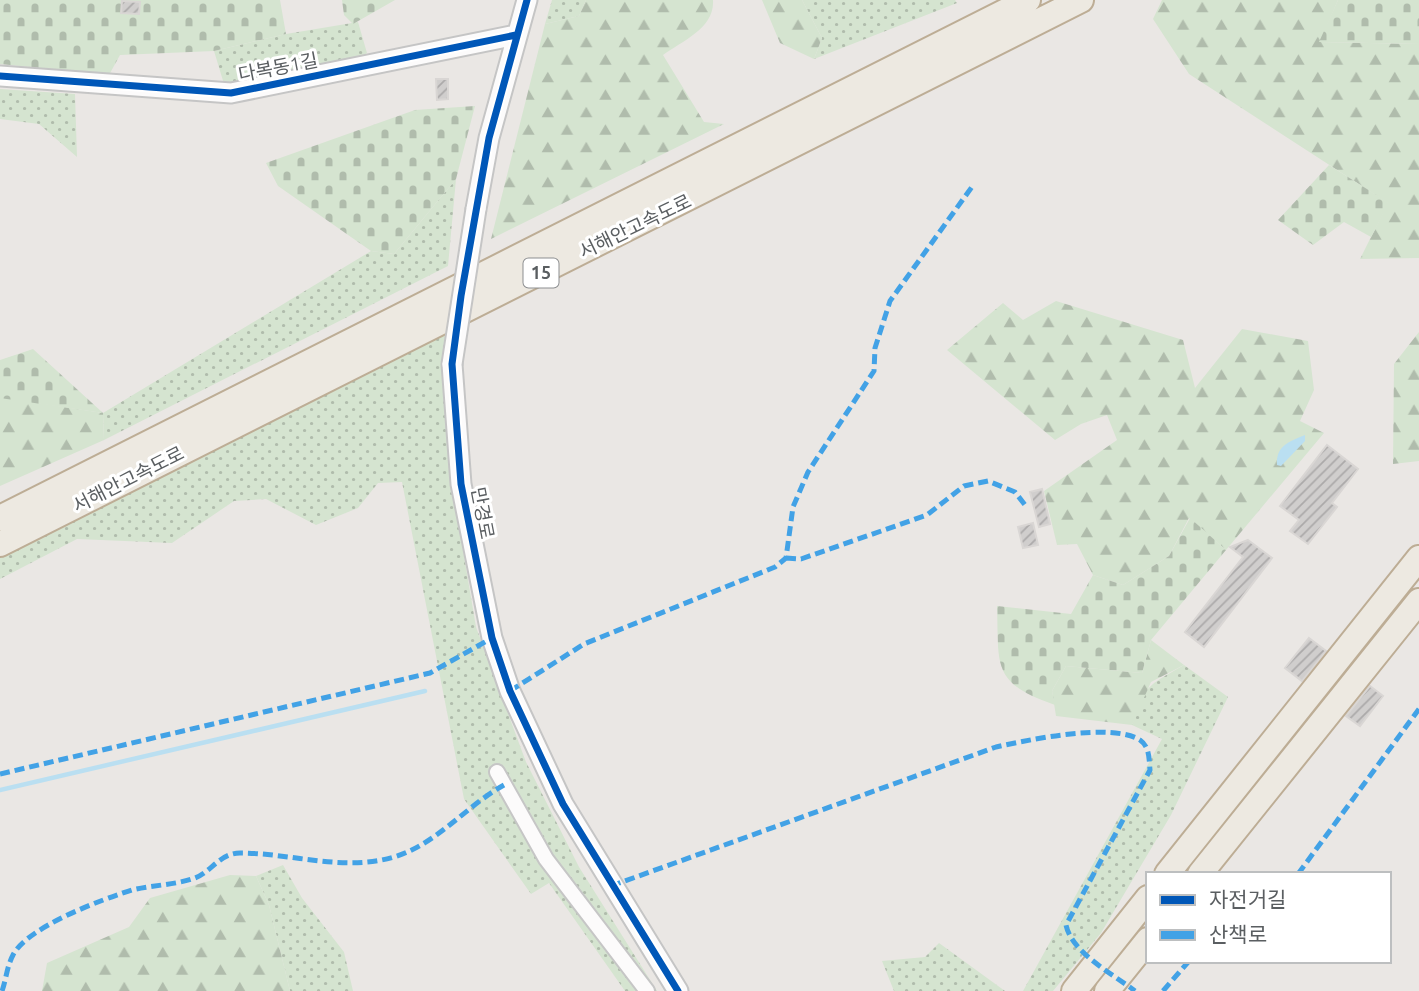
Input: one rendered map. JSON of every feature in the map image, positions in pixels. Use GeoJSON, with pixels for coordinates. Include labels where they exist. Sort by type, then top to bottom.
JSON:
{"type":"FeatureCollection","features":[{"type":"Feature","properties":{"kind":"highway","name":"서해안고속도로"},"geometry":{"type":"LineString","coordinates":[[0,518],[1028,0]]}},
{"type":"Feature","properties":{"kind":"highway","name":"서해안고속도로"},"geometry":{"type":"LineString","coordinates":[[0,544],[1081,0]]}},
{"type":"Feature","properties":{"kind":"highway"},"geometry":{"type":"LineString","coordinates":[[1169,872],[1419,558]]}},
{"type":"Feature","properties":{"kind":"highway"},"geometry":{"type":"LineString","coordinates":[[1202,872],[1419,601]]}},
{"type":"Feature","properties":{"kind":"highway"},"geometry":{"type":"LineString","coordinates":[[1074,991],[1146,901]]}},
{"type":"Feature","properties":{"kind":"highway"},"geometry":{"type":"LineString","coordinates":[[1107,991],[1146,942]]}},
{"type":"Feature","properties":{"kind":"street","name":"만경로"},"geometry":{"type":"LineString","coordinates":[[527,0],[489,138],[452,364],[461,484],[492,638],[510,691],[563,804],[678,991]]}},
{"type":"Feature","properties":{"kind":"street","name":"다복동1길"},"geometry":{"type":"LineString","coordinates":[[0,76],[232,93],[516,35]]}},
{"type":"Feature","properties":{"kind":"street"},"geometry":{"type":"LineString","coordinates":[[497,772],[545,859],[647,991]]}},
{"type":"Feature","properties":{"kind":"green space"},"geometry":{"type":"Polygon","coordinates":[[[0,0],[280,0],[286,34],[214,51],[120,55],[109,75],[0,64],[0,0]]]}},
{"type":"Feature","properties":{"kind":"green space"},"geometry":{"type":"Polygon","coordinates":[[[342,0],[395,0],[353,24],[344,15],[342,0]]]}},
{"type":"Feature","properties":{"kind":"green space"},"geometry":{"type":"Polygon","coordinates":[[[552,0],[586,0],[579,16],[545,24],[552,0]]]}},
{"type":"Feature","properties":{"kind":"green space"},"geometry":{"type":"Polygon","coordinates":[[[586,0],[713,0],[709,18],[703,26],[663,55],[704,122],[724,124],[491,239],[545,24],[579,16],[586,0]]]}},
{"type":"Feature","properties":{"kind":"green space"},"geometry":{"type":"Polygon","coordinates":[[[762,0],[802,0],[822,38],[814,59],[780,43],[762,0]]]}},
{"type":"Feature","properties":{"kind":"green space"},"geometry":{"type":"Polygon","coordinates":[[[802,0],[955,0],[957,3],[814,59],[822,38],[802,0]]]}},
{"type":"Feature","properties":{"kind":"green space"},"geometry":{"type":"Polygon","coordinates":[[[1162,0],[1338,0],[1320,42],[1419,44],[1419,258],[1360,259],[1388,203],[1189,74],[1153,19],[1162,0]]]}},
{"type":"Feature","properties":{"kind":"green space"},"geometry":{"type":"Polygon","coordinates":[[[1338,0],[1419,0],[1419,44],[1319,42],[1338,0]]]}},
{"type":"Feature","properties":{"kind":"green space"},"geometry":{"type":"Polygon","coordinates":[[[358,22],[367,53],[354,61],[255,82],[224,84],[214,51],[286,34],[358,22]]]}},
{"type":"Feature","properties":{"kind":"green space"},"geometry":{"type":"Polygon","coordinates":[[[0,89],[75,94],[77,157],[39,124],[0,119],[0,89]]]}},
{"type":"Feature","properties":{"kind":"green space"},"geometry":{"type":"Polygon","coordinates":[[[475,106],[456,179],[394,254],[371,251],[278,186],[266,163],[415,110],[475,106]]]}},
{"type":"Feature","properties":{"kind":"green space"},"geometry":{"type":"Polygon","coordinates":[[[1329,165],[1389,203],[1371,237],[1344,222],[1313,245],[1278,220],[1329,165]]]}},
{"type":"Feature","properties":{"kind":"green space"},"geometry":{"type":"Polygon","coordinates":[[[456,179],[448,266],[104,440],[103,413],[371,251],[394,254],[456,179]]]}},
{"type":"Feature","properties":{"kind":"green space"},"geometry":{"type":"Polygon","coordinates":[[[1056,301],[1183,340],[1195,388],[1242,329],[1308,341],[1314,390],[1300,421],[1324,433],[1226,550],[1189,518],[1169,556],[1123,585],[1093,575],[1077,544],[1057,545],[1044,491],[1117,440],[1107,415],[1081,424],[1055,440],[947,350],[1003,303],[1023,320],[1056,301]]]}},
{"type":"Feature","properties":{"kind":"green space"},"geometry":{"type":"Polygon","coordinates":[[[445,331],[450,473],[476,627],[526,762],[579,867],[657,991],[625,991],[549,883],[531,894],[464,799],[402,482],[378,483],[358,508],[316,525],[266,499],[234,501],[172,543],[77,539],[0,579],[0,554],[445,331]]]}},
{"type":"Feature","properties":{"kind":"green space"},"geometry":{"type":"Polygon","coordinates":[[[1419,332],[1419,461],[1393,464],[1394,364],[1419,332]]]}},
{"type":"Feature","properties":{"kind":"green space"},"geometry":{"type":"Polygon","coordinates":[[[33,349],[103,413],[0,398],[0,360],[33,349]]]}},
{"type":"Feature","properties":{"kind":"green space"},"geometry":{"type":"Polygon","coordinates":[[[0,397],[103,413],[104,440],[0,486],[0,397]]]}},
{"type":"Feature","properties":{"kind":"green space"},"geometry":{"type":"Polygon","coordinates":[[[1190,518],[1226,550],[1151,640],[1142,673],[1066,666],[1052,691],[1055,705],[1019,689],[1009,680],[999,658],[997,606],[1071,614],[1093,575],[1123,585],[1169,556],[1190,518]]]}},
{"type":"Feature","properties":{"kind":"green space"},"geometry":{"type":"Polygon","coordinates":[[[1151,640],[1184,665],[1151,682],[1132,725],[1056,716],[1052,691],[1066,666],[1142,673],[1151,640]]]}},
{"type":"Feature","properties":{"kind":"green space"},"geometry":{"type":"Polygon","coordinates":[[[1184,665],[1228,697],[1171,815],[1101,933],[1053,991],[1023,991],[1162,739],[1132,725],[1141,701],[1149,688],[1184,665]]]}},
{"type":"Feature","properties":{"kind":"green space"},"geometry":{"type":"Polygon","coordinates":[[[283,865],[302,898],[344,952],[353,991],[290,991],[269,905],[256,876],[283,865]]]}},
{"type":"Feature","properties":{"kind":"green space"},"geometry":{"type":"Polygon","coordinates":[[[230,875],[256,876],[269,905],[290,991],[42,991],[47,963],[129,927],[150,898],[230,875]]]}},
{"type":"Feature","properties":{"kind":"green space"},"geometry":{"type":"Polygon","coordinates":[[[939,943],[1005,991],[894,991],[882,961],[925,957],[939,943]]]}},
{"type":"Feature","properties":{"kind":"water"},"geometry":{"type":"Polygon","coordinates":[[[1305,435],[1305,441],[1281,466],[1277,465],[1281,449],[1305,435]]]}},
{"type":"Feature","properties":{"kind":"building"},"geometry":{"type":"Polygon","coordinates":[[[122,1],[140,2],[139,14],[121,13],[122,1]]]}},
{"type":"Feature","properties":{"kind":"building"},"geometry":{"type":"Polygon","coordinates":[[[436,79],[448,79],[448,99],[437,100],[436,79]]]}},
{"type":"Feature","properties":{"kind":"building"},"geometry":{"type":"Polygon","coordinates":[[[1327,445],[1358,469],[1332,503],[1337,507],[1308,544],[1290,531],[1299,520],[1280,506],[1327,445]]]}},
{"type":"Feature","properties":{"kind":"building"},"geometry":{"type":"Polygon","coordinates":[[[1042,489],[1050,524],[1039,527],[1030,492],[1042,489]]]}},
{"type":"Feature","properties":{"kind":"building"},"geometry":{"type":"Polygon","coordinates":[[[1033,523],[1038,545],[1023,548],[1018,527],[1033,523]]]}},
{"type":"Feature","properties":{"kind":"building"},"geometry":{"type":"Polygon","coordinates":[[[1248,540],[1272,558],[1204,647],[1185,632],[1243,557],[1230,547],[1248,540]]]}},
{"type":"Feature","properties":{"kind":"building"},"geometry":{"type":"Polygon","coordinates":[[[1309,638],[1326,651],[1302,681],[1285,668],[1309,638]]]}},
{"type":"Feature","properties":{"kind":"building"},"geometry":{"type":"Polygon","coordinates":[[[1370,686],[1383,696],[1360,726],[1346,716],[1370,686]]]}},
{"type":"Feature","properties":{"kind":"waterway"},"geometry":{"type":"LineString","coordinates":[[0,790],[425,691]]}},
{"type":"Feature","properties":{"kind":"marked path"},"geometry":{"type":"LineString","coordinates":[[510,691],[584,644],[775,567],[786,558],[793,507],[808,472],[874,371],[875,348],[890,301],[974,184]]}},
{"type":"Feature","properties":{"kind":"marked path"},"geometry":{"type":"LineString","coordinates":[[786,558],[801,559],[927,515],[964,486],[988,481],[1015,492],[1025,505]]}},
{"type":"Feature","properties":{"kind":"marked path"},"geometry":{"type":"LineString","coordinates":[[0,774],[430,673],[492,638]]}},
{"type":"Feature","properties":{"kind":"marked path"},"geometry":{"type":"LineString","coordinates":[[1299,872],[1419,709]]}},
{"type":"Feature","properties":{"kind":"marked path"},"geometry":{"type":"LineString","coordinates":[[611,886],[996,747],[1090,732],[1127,735],[1140,740],[1146,746],[1150,770],[1066,925],[1076,945],[1085,954],[1135,991]]}},
{"type":"Feature","properties":{"kind":"marked path"},"geometry":{"type":"LineString","coordinates":[[2,991],[11,959],[21,945],[33,934],[85,907],[132,890],[195,878],[221,859],[233,854],[356,863],[394,857],[438,834],[504,785]]}},
{"type":"Feature","properties":{"kind":"marked path"},"geometry":{"type":"LineString","coordinates":[[1163,991],[1187,963]]}},
{"type":"Feature","properties":{"kind":"cycle path"},"geometry":{"type":"LineString","coordinates":[[527,0],[489,138],[461,296],[452,364],[461,484],[492,638],[510,691],[563,804],[678,991]]}},
{"type":"Feature","properties":{"kind":"cycle path"},"geometry":{"type":"LineString","coordinates":[[0,76],[231,93],[516,35]]}}]}
